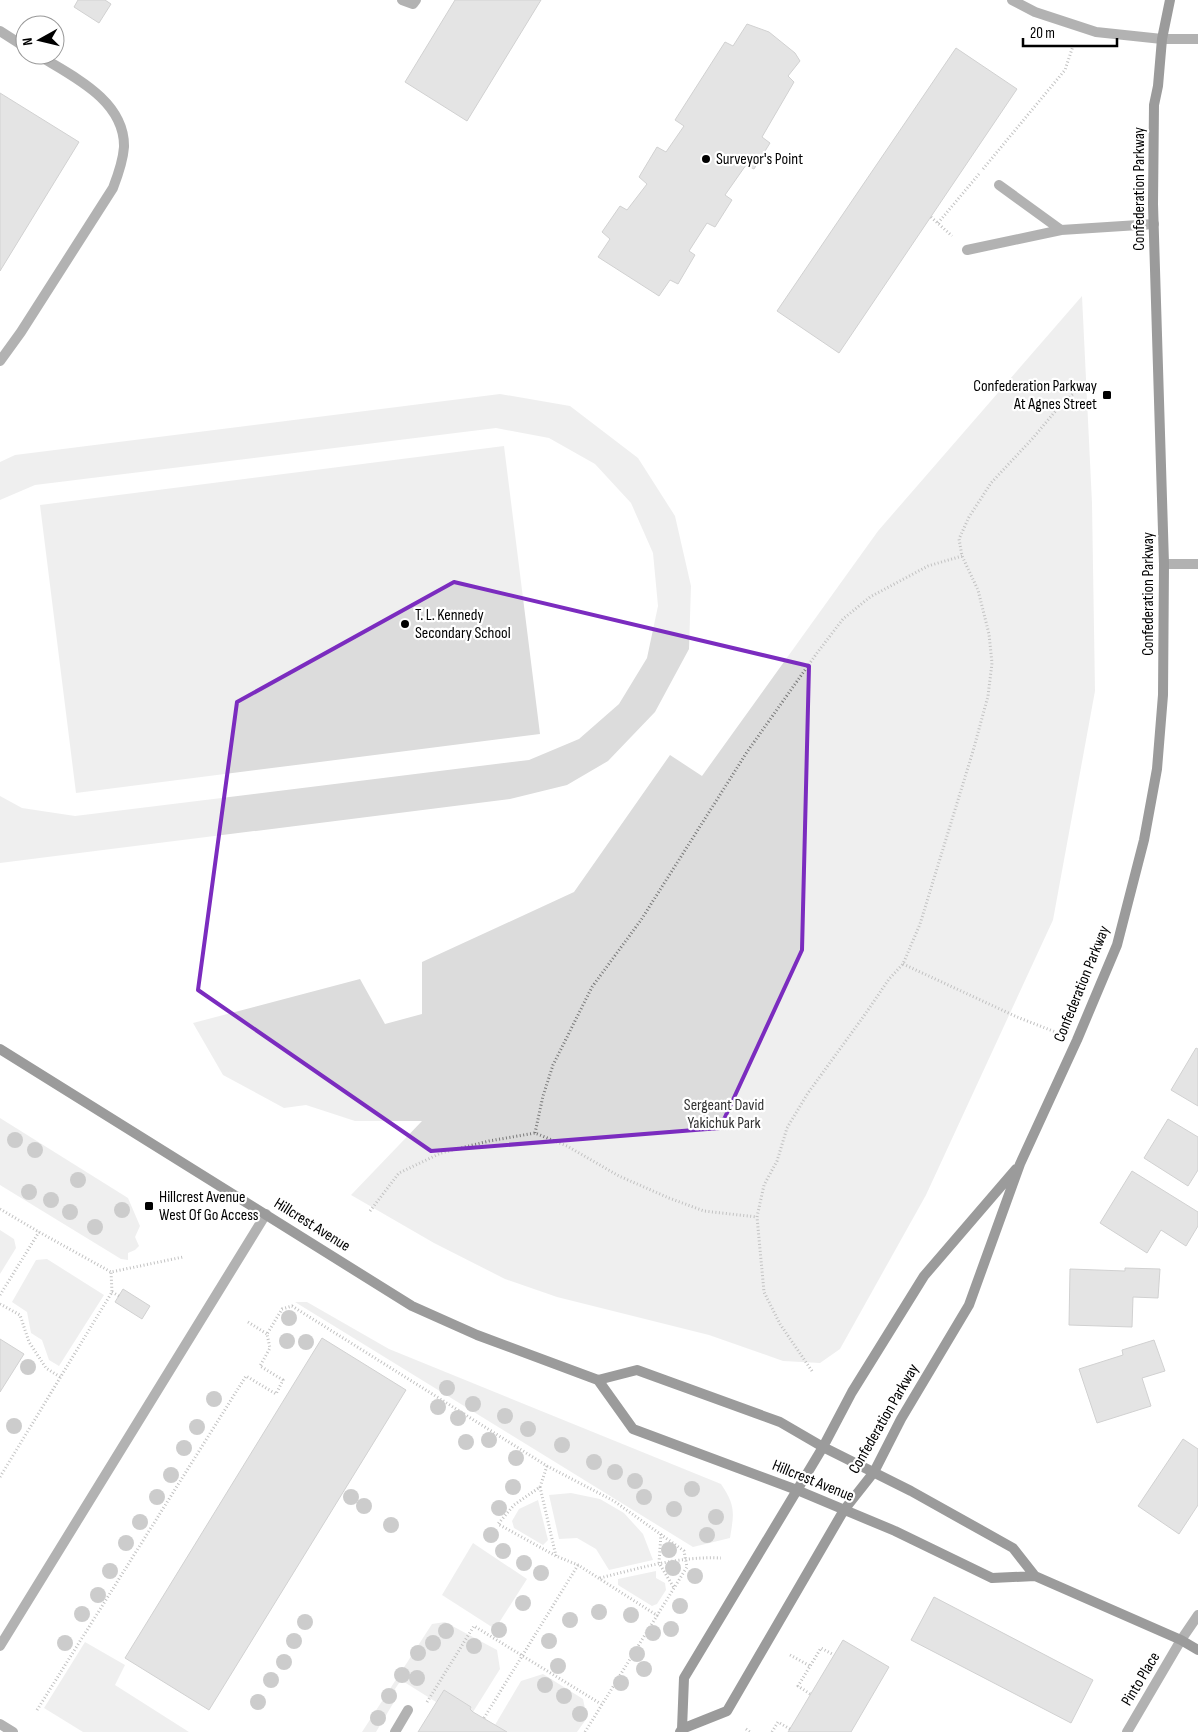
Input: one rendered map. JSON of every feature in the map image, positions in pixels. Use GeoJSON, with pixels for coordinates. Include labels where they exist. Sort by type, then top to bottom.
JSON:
{"type":"FeatureCollection","features":[{"type":"Feature","properties":{"kind":"street"},"geometry":{"type":"LineString","coordinates":[[402,0],[413,4],[416,0]]}},
{"type":"Feature","properties":{"kind":"street"},"geometry":{"type":"LineString","coordinates":[[1012,0],[1035,12],[1096,32],[1162,39],[1198,39]]}},
{"type":"Feature","properties":{"kind":"street","name":"Confederation Parkway"},"geometry":{"type":"LineString","coordinates":[[1020,1164],[924,1276],[852,1392],[824,1446],[684,1678],[681,1730],[727,1711],[844,1510],[874,1472],[901,1419],[969,1305],[1020,1164],[1077,1040],[1117,945],[1144,840],[1157,768],[1163,695],[1164,564],[1154,224],[1154,105],[1158,86],[1162,39],[1170,0]]}},
{"type":"Feature","properties":{"kind":"street"},"geometry":{"type":"LineString","coordinates":[[0,31],[15,41]]}},
{"type":"Feature","properties":{"kind":"street"},"geometry":{"type":"LineString","coordinates":[[0,361],[21,332],[113,188],[121,167],[124,146],[121,125],[107,104],[83,83],[54,65]]}},
{"type":"Feature","properties":{"kind":"street"},"geometry":{"type":"LineString","coordinates":[[999,184],[1061,230]]}},
{"type":"Feature","properties":{"kind":"street"},"geometry":{"type":"LineString","coordinates":[[967,250],[1061,230],[1154,224]]}},
{"type":"Feature","properties":{"kind":"street"},"geometry":{"type":"LineString","coordinates":[[1164,564],[1198,564]]}},
{"type":"Feature","properties":{"kind":"street","name":"Hillcrest Avenue"},"geometry":{"type":"LineString","coordinates":[[0,1049],[412,1306],[477,1335],[598,1380],[633,1429],[797,1490],[894,1531],[992,1578],[1035,1576],[1181,1640],[1198,1650]]}},
{"type":"Feature","properties":{"kind":"street"},"geometry":{"type":"LineString","coordinates":[[0,1646],[266,1214]]}},
{"type":"Feature","properties":{"kind":"street","name":"Hillcrest Avenue"},"geometry":{"type":"LineString","coordinates":[[598,1380],[637,1370],[780,1422],[911,1491],[1013,1548],[1035,1576]]}},
{"type":"Feature","properties":{"kind":"street","name":"Pinto Place"},"geometry":{"type":"LineString","coordinates":[[1127,1732],[1181,1640],[1198,1616]]}},
{"type":"Feature","properties":{"kind":"street"},"geometry":{"type":"LineString","coordinates":[[395,1732],[408,1710]]}},
{"type":"Feature","properties":{"kind":"street"},"geometry":{"type":"LineString","coordinates":[[0,1724],[13,1732]]}},
{"type":"Feature","properties":{"kind":"path"},"geometry":{"type":"LineString","coordinates":[[938,223],[1065,70],[1080,27]]}},
{"type":"Feature","properties":{"kind":"path"},"geometry":{"type":"LineString","coordinates":[[931,217],[967,250]]}},
{"type":"Feature","properties":{"kind":"path"},"geometry":{"type":"LineString","coordinates":[[812,1371],[780,1324],[764,1292],[757,1217],[764,1185],[777,1160],[787,1128],[808,1093],[889,979],[903,964],[920,924],[974,751],[988,696],[992,663],[989,634],[978,590],[962,556],[960,539],[970,517],[991,482],[1033,438],[1058,408],[1078,389],[1096,382]]}},
{"type":"Feature","properties":{"kind":"path"},"geometry":{"type":"LineString","coordinates":[[535,1133],[543,1096],[553,1065],[592,987],[641,920],[747,752],[817,653],[843,619],[870,597],[928,566],[962,556]]}},
{"type":"Feature","properties":{"kind":"path"},"geometry":{"type":"LineString","coordinates":[[903,964],[1016,1017],[1077,1040]]}},
{"type":"Feature","properties":{"kind":"path"},"geometry":{"type":"LineString","coordinates":[[370,1211],[398,1173],[440,1152],[535,1133],[567,1146],[619,1176],[704,1212],[757,1217]]}},
{"type":"Feature","properties":{"kind":"path"},"geometry":{"type":"LineString","coordinates":[[0,1209],[111,1272],[183,1258]]}},
{"type":"Feature","properties":{"kind":"path"},"geometry":{"type":"LineString","coordinates":[[0,1295],[39,1232]]}},
{"type":"Feature","properties":{"kind":"path"},"geometry":{"type":"LineString","coordinates":[[0,1476],[112,1292],[111,1272]]}},
{"type":"Feature","properties":{"kind":"path"},"geometry":{"type":"LineString","coordinates":[[112,1292],[118,1296]]}},
{"type":"Feature","properties":{"kind":"path"},"geometry":{"type":"LineString","coordinates":[[0,1304],[20,1315],[29,1342],[46,1368],[60,1377]]}},
{"type":"Feature","properties":{"kind":"path"},"geometry":{"type":"LineString","coordinates":[[37,1710],[246,1376],[276,1394],[283,1380],[260,1366],[270,1348],[267,1334],[282,1309],[292,1306],[547,1466],[614,1501],[684,1551],[687,1567],[585,1732]]}},
{"type":"Feature","properties":{"kind":"path"},"geometry":{"type":"LineString","coordinates":[[248,1322],[267,1334]]}},
{"type":"Feature","properties":{"kind":"path"},"geometry":{"type":"LineString","coordinates":[[547,1466],[540,1487],[556,1556]]}},
{"type":"Feature","properties":{"kind":"path"},"geometry":{"type":"LineString","coordinates":[[540,1487],[514,1505],[498,1524],[556,1556],[578,1565],[658,1616]]}},
{"type":"Feature","properties":{"kind":"path"},"geometry":{"type":"LineString","coordinates":[[661,1534],[659,1563],[674,1588]]}},
{"type":"Feature","properties":{"kind":"path"},"geometry":{"type":"LineString","coordinates":[[599,1579],[686,1558],[721,1558]]}},
{"type":"Feature","properties":{"kind":"path"},"geometry":{"type":"LineString","coordinates":[[484,1718],[578,1565]]}},
{"type":"Feature","properties":{"kind":"path"},"geometry":{"type":"LineString","coordinates":[[424,1708],[474,1626],[601,1704]]}},
{"type":"Feature","properties":{"kind":"path"},"geometry":{"type":"LineString","coordinates":[[810,1694],[798,1686],[821,1648],[834,1656]]}},
{"type":"Feature","properties":{"kind":"path"},"geometry":{"type":"LineString","coordinates":[[790,1655],[810,1666]]}},
{"type":"Feature","properties":{"kind":"path"},"geometry":{"type":"LineString","coordinates":[[772,1732],[778,1722],[790,1729]]}},
{"type":"Feature","properties":{"kind":"path"},"geometry":{"type":"LineString","coordinates":[[746,1729],[750,1732]]}},
{"type":"Feature","properties":{"kind":"highlighted area"},"geometry":{"type":"Polygon","coordinates":[[[454,582],[809,666],[802,950],[720,1128],[431,1151],[198,990],[237,702],[454,582]]]}},
{"type":"Feature","properties":{"kind":"green space","name":"Sergeant David Yakichuk Park"},"geometry":{"type":"Polygon","coordinates":[[[1082,296],[1092,503],[1095,691],[1053,920],[926,1195],[840,1349],[820,1363],[783,1361],[709,1335],[557,1297],[505,1279],[434,1243],[351,1195],[422,1121],[355,1121],[306,1105],[284,1108],[223,1075],[193,1023],[360,979],[385,1024],[422,1014],[422,962],[574,892],[670,755],[702,776],[878,531],[1082,296]]]}},
{"type":"Feature","properties":{"kind":"green space"},"geometry":{"type":"Polygon","coordinates":[[[500,394],[570,406],[638,458],[675,516],[691,586],[689,649],[655,712],[608,761],[567,785],[510,799],[0,863],[0,796],[22,808],[75,816],[529,760],[579,739],[619,704],[647,658],[658,606],[653,553],[631,503],[595,464],[549,438],[496,428],[35,485],[0,500],[0,462],[15,455],[500,394]]]}},
{"type":"Feature","properties":{"kind":"green space"},"geometry":{"type":"Polygon","coordinates":[[[504,446],[540,734],[76,793],[40,505],[504,446]]]}},
{"type":"Feature","properties":{"kind":"green space"},"geometry":{"type":"Polygon","coordinates":[[[0,1118],[128,1198],[140,1226],[135,1237],[139,1246],[128,1253],[128,1260],[121,1259],[0,1185],[0,1118]]]}},
{"type":"Feature","properties":{"kind":"green space"},"geometry":{"type":"Polygon","coordinates":[[[0,1230],[14,1239],[16,1248],[0,1274],[0,1230]]]}},
{"type":"Feature","properties":{"kind":"green space"},"geometry":{"type":"Polygon","coordinates":[[[47,1259],[104,1295],[59,1366],[49,1360],[42,1340],[31,1333],[27,1312],[12,1302],[36,1260],[47,1259]]]}},
{"type":"Feature","properties":{"kind":"green space"},"geometry":{"type":"Polygon","coordinates":[[[295,1302],[307,1302],[389,1349],[721,1484],[733,1510],[730,1538],[693,1547],[295,1302]]]}},
{"type":"Feature","properties":{"kind":"green space"},"geometry":{"type":"Polygon","coordinates":[[[571,1493],[600,1499],[624,1513],[643,1534],[653,1560],[609,1570],[596,1549],[577,1538],[559,1539],[549,1495],[571,1493]]]}},
{"type":"Feature","properties":{"kind":"green space"},"geometry":{"type":"Polygon","coordinates":[[[538,1500],[548,1540],[543,1545],[514,1528],[512,1521],[519,1509],[538,1500]]]}},
{"type":"Feature","properties":{"kind":"green space"},"geometry":{"type":"Polygon","coordinates":[[[473,1543],[527,1579],[495,1629],[442,1595],[473,1543]]]}},
{"type":"Feature","properties":{"kind":"green space"},"geometry":{"type":"Polygon","coordinates":[[[656,1571],[656,1578],[665,1583],[666,1590],[657,1604],[652,1606],[618,1585],[618,1579],[656,1571]]]}},
{"type":"Feature","properties":{"kind":"green space"},"geometry":{"type":"Polygon","coordinates":[[[445,1622],[497,1650],[500,1669],[473,1712],[470,1709],[471,1707],[444,1690],[436,1702],[401,1680],[395,1689],[397,1697],[376,1732],[362,1732],[432,1624],[445,1622]]]}},
{"type":"Feature","properties":{"kind":"green space"},"geometry":{"type":"Polygon","coordinates":[[[85,1642],[125,1665],[115,1685],[189,1732],[83,1732],[44,1708],[85,1642]]]}},
{"type":"Feature","properties":{"kind":"green space"},"geometry":{"type":"Polygon","coordinates":[[[543,1674],[583,1699],[587,1718],[577,1732],[507,1732],[495,1725],[521,1681],[543,1674]]]}},
{"type":"Feature","properties":{"kind":"building"},"geometry":{"type":"Polygon","coordinates":[[[78,0],[105,0],[111,4],[99,23],[74,7],[78,0]]]}},
{"type":"Feature","properties":{"kind":"building"},"geometry":{"type":"Polygon","coordinates":[[[455,0],[541,0],[467,121],[405,82],[455,0]]]}},
{"type":"Feature","properties":{"kind":"building","name":"Surveyor's Point"},"geometry":{"type":"Polygon","coordinates":[[[747,24],[769,32],[795,53],[800,61],[788,76],[794,82],[762,137],[770,143],[754,169],[746,165],[725,195],[732,200],[715,227],[707,223],[689,251],[695,255],[678,284],[670,280],[659,296],[598,257],[610,239],[602,232],[620,206],[627,210],[647,184],[639,177],[657,147],[666,152],[684,126],[675,120],[725,42],[733,46],[747,24]]]}},
{"type":"Feature","properties":{"kind":"building"},"geometry":{"type":"Polygon","coordinates":[[[956,48],[1017,89],[839,353],[777,311],[956,48]]]}},
{"type":"Feature","properties":{"kind":"building"},"geometry":{"type":"Polygon","coordinates":[[[0,93],[79,142],[0,271],[0,93]]]}},
{"type":"Feature","properties":{"kind":"building"},"geometry":{"type":"Polygon","coordinates":[[[1196,1048],[1198,1049],[1198,1106],[1171,1090],[1196,1048]]]}},
{"type":"Feature","properties":{"kind":"building"},"geometry":{"type":"Polygon","coordinates":[[[1168,1119],[1198,1137],[1198,1170],[1188,1186],[1144,1158],[1168,1119]]]}},
{"type":"Feature","properties":{"kind":"building"},"geometry":{"type":"Polygon","coordinates":[[[1132,1171],[1198,1212],[1198,1226],[1186,1246],[1161,1230],[1147,1253],[1100,1223],[1132,1171]]]}},
{"type":"Feature","properties":{"kind":"building"},"geometry":{"type":"Polygon","coordinates":[[[1125,1268],[1160,1269],[1158,1298],[1133,1297],[1132,1327],[1069,1325],[1070,1269],[1125,1271],[1125,1268]]]}},
{"type":"Feature","properties":{"kind":"building"},"geometry":{"type":"Polygon","coordinates":[[[123,1289],[150,1306],[142,1319],[115,1302],[123,1289]]]}},
{"type":"Feature","properties":{"kind":"building"},"geometry":{"type":"Polygon","coordinates":[[[322,1338],[406,1390],[209,1710],[125,1658],[322,1338]]]}},
{"type":"Feature","properties":{"kind":"building"},"geometry":{"type":"Polygon","coordinates":[[[0,1339],[24,1354],[0,1392],[0,1339]]]}},
{"type":"Feature","properties":{"kind":"building"},"geometry":{"type":"Polygon","coordinates":[[[1154,1340],[1165,1371],[1142,1378],[1151,1406],[1097,1423],[1079,1369],[1123,1355],[1122,1350],[1154,1340]]]}},
{"type":"Feature","properties":{"kind":"building"},"geometry":{"type":"Polygon","coordinates":[[[1183,1439],[1198,1449],[1198,1505],[1179,1534],[1138,1506],[1183,1439]]]}},
{"type":"Feature","properties":{"kind":"building"},"geometry":{"type":"Polygon","coordinates":[[[934,1597],[1093,1680],[1071,1723],[911,1640],[934,1597]]]}},
{"type":"Feature","properties":{"kind":"building"},"geometry":{"type":"Polygon","coordinates":[[[843,1640],[889,1667],[851,1732],[788,1732],[843,1640]]]}},
{"type":"Feature","properties":{"kind":"building"},"geometry":{"type":"Polygon","coordinates":[[[444,1690],[471,1707],[470,1709],[473,1712],[507,1732],[418,1732],[444,1690]]]}},
{"type":"Feature","properties":{"kind":"place","name":"Surveyor's Point"},"geometry":{"type":"Point","coordinates":[706,159]}},
{"type":"Feature","properties":{"kind":"place","name":"Confederation Parkway At Agnes Street"},"geometry":{"type":"Point","coordinates":[1107,395]}},
{"type":"Feature","properties":{"kind":"place","name":"T. L. Kennedy Secondary School"},"geometry":{"type":"Point","coordinates":[405,624]}},
{"type":"Feature","properties":{"kind":"place","name":"Hillcrest Avenue West Of Go Access"},"geometry":{"type":"Point","coordinates":[149,1206]}}]}
